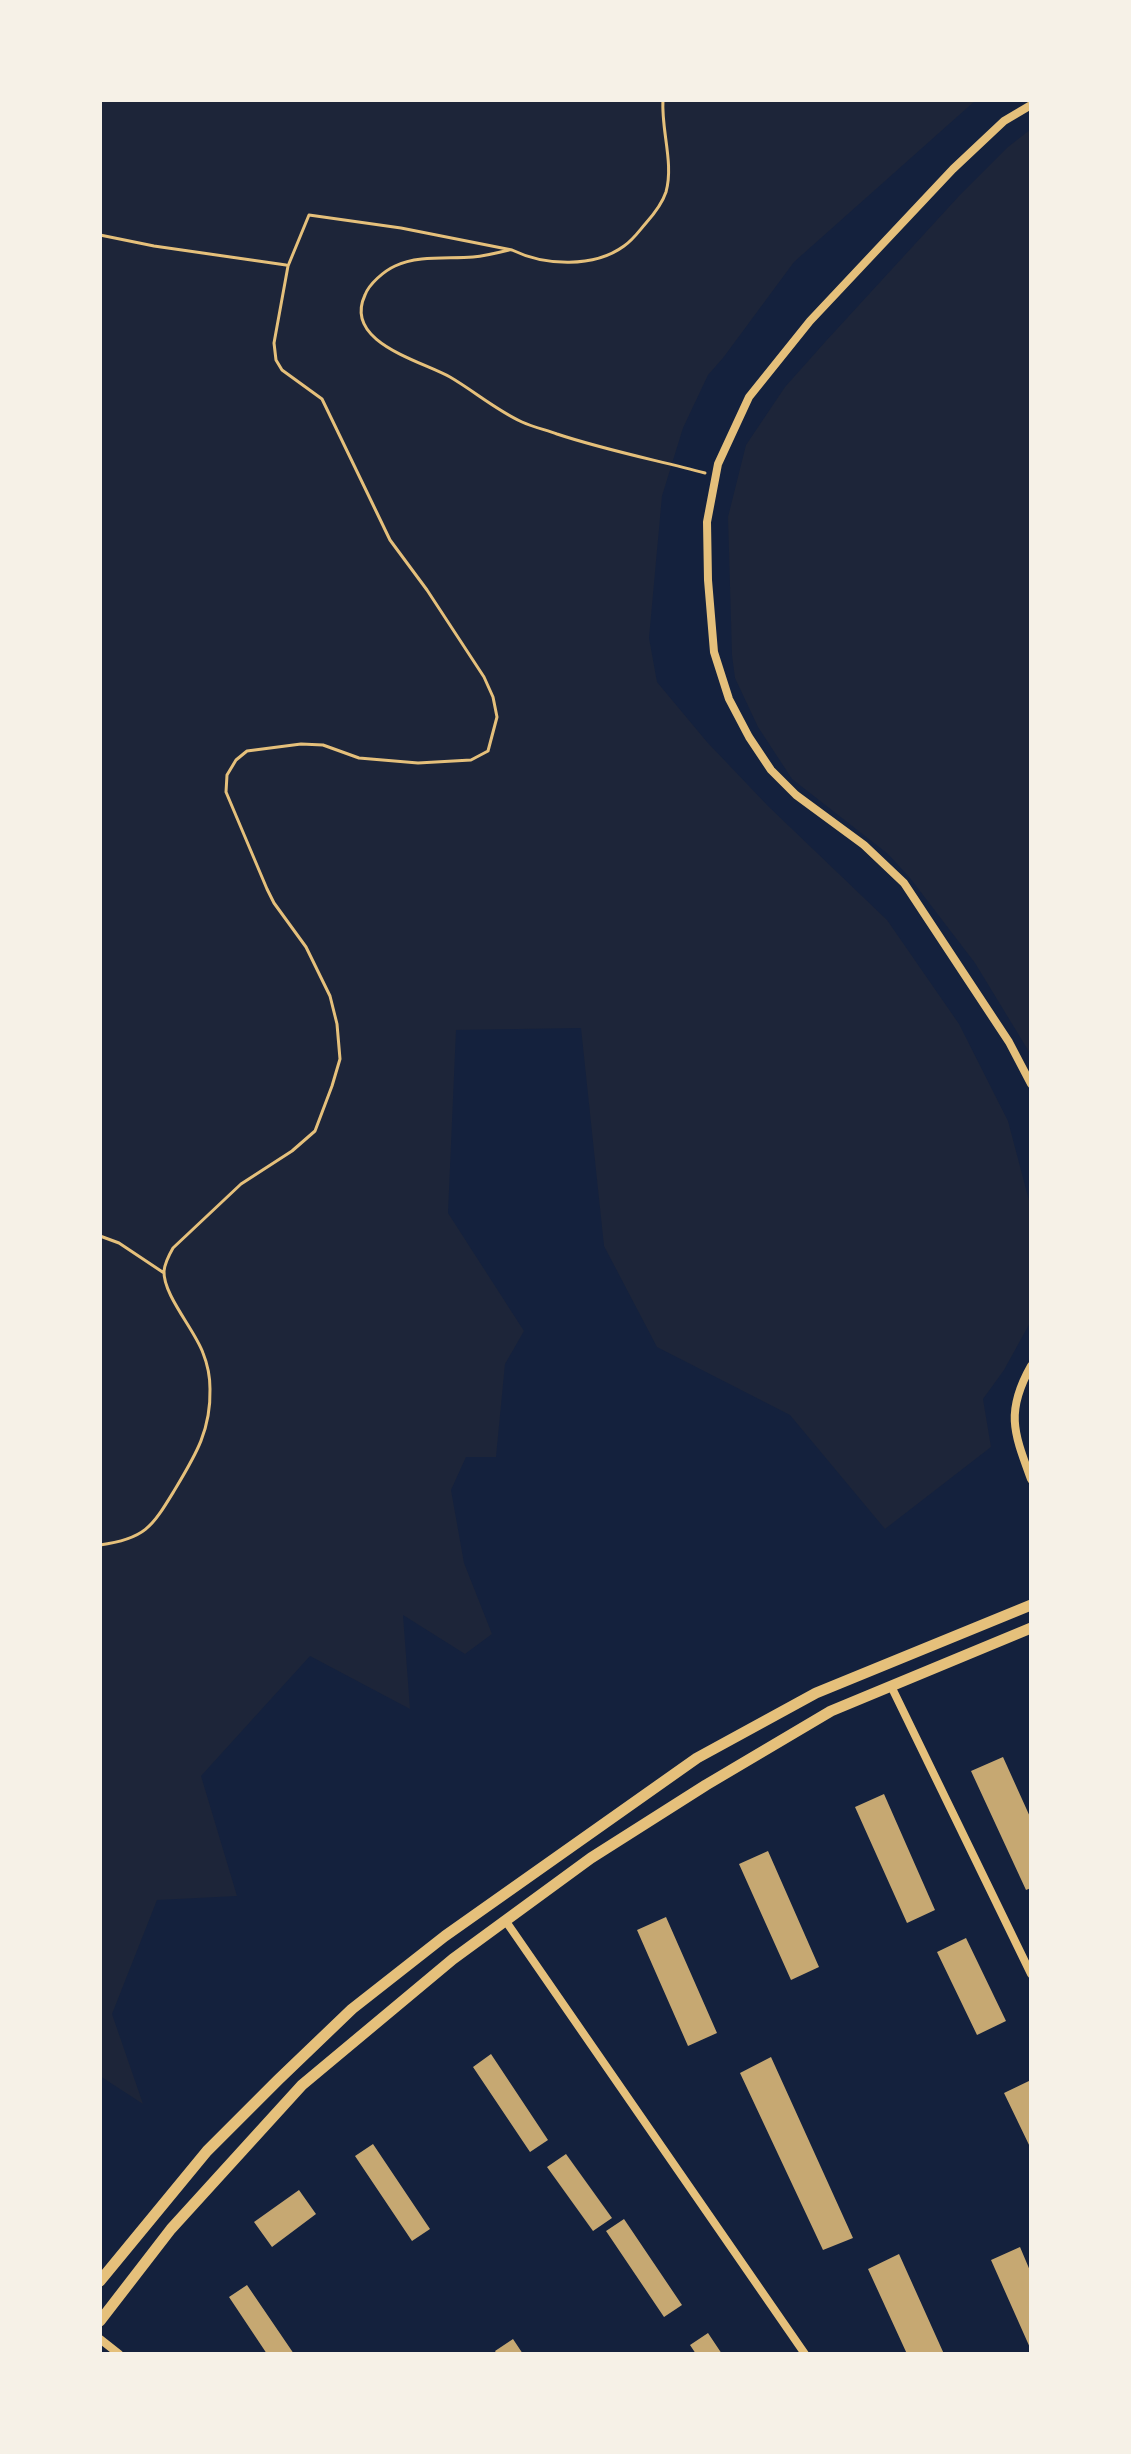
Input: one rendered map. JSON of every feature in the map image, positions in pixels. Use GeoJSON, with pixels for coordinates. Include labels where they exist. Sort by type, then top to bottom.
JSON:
{"type":"FeatureCollection","features":[{"type":"Feature","properties":{"kind":"street"},"geometry":{"type":"LineString","coordinates":[[1031,105],[1004,121],[953,169],[810,321],[749,397],[718,464],[707,522],[714,652],[729,699],[749,737],[771,770],[796,795],[864,845],[904,883],[1009,1042],[1031,1084]]}},
{"type":"Feature","properties":{"kind":"street"},"geometry":{"type":"LineString","coordinates":[[1031,1366],[1020,1386],[1013,1423],[1031,1479]]}},
{"type":"Feature","properties":{"kind":"street"},"geometry":{"type":"LineString","coordinates":[[100,2281],[207,2151],[278,2080],[352,2009],[445,1936],[697,1758],[816,1693],[1031,1605]]}},
{"type":"Feature","properties":{"kind":"street"},"geometry":{"type":"LineString","coordinates":[[100,2321],[171,2229],[302,2085],[453,1959],[505,1920],[591,1858],[831,1711],[1031,1628]]}},
{"type":"Feature","properties":{"kind":"street"},"geometry":{"type":"LineString","coordinates":[[891,1686],[1031,1974]]}},
{"type":"Feature","properties":{"kind":"street"},"geometry":{"type":"LineString","coordinates":[[505,1920],[805,2354]]}},
{"type":"Feature","properties":{"kind":"street"},"geometry":{"type":"LineString","coordinates":[[100,2339],[119,2354]]}},
{"type":"Feature","properties":{"kind":"path"},"geometry":{"type":"LineString","coordinates":[[100,1545],[138,1536],[159,1518],[202,1444],[208,1424],[210,1388],[203,1353],[174,1300],[164,1273],[167,1259],[173,1248],[219,1203],[315,1131],[340,1059],[337,1024],[330,996],[306,947],[267,889],[226,792],[227,775],[236,760],[247,751],[301,744],[323,745],[359,758],[388,762],[471,760],[488,751],[497,717],[484,677],[390,540],[322,399],[282,370],[276,360],[274,343],[288,266],[309,215],[401,228],[571,263],[611,254],[635,236],[658,209],[666,192],[663,100]]}},
{"type":"Feature","properties":{"kind":"path"},"geometry":{"type":"LineString","coordinates":[[100,235],[288,266]]}},
{"type":"Feature","properties":{"kind":"path"},"geometry":{"type":"LineString","coordinates":[[512,250],[476,257],[409,260],[391,267],[367,289],[360,306],[361,321],[373,338],[385,347],[440,372],[523,422],[583,442],[716,475]]}},
{"type":"Feature","properties":{"kind":"path"},"geometry":{"type":"LineString","coordinates":[[100,1236],[119,1243],[164,1273]]}},
{"type":"Feature","properties":{"kind":"shaded area"},"geometry":{"type":"Polygon","coordinates":[[[100,100],[976,100],[794,262],[708,375],[683,428],[662,496],[649,638],[657,682],[707,742],[768,806],[887,920],[959,1024],[1008,1121],[1031,1208],[1031,1321],[1004,1370],[983,1399],[991,1447],[885,1529],[790,1415],[657,1347],[604,1246],[581,1028],[456,1030],[448,1213],[524,1331],[505,1364],[496,1457],[466,1457],[451,1490],[464,1563],[492,1634],[465,1654],[403,1615],[410,1709],[310,1656],[201,1776],[237,1896],[157,1900],[112,2014],[143,2104],[100,2076],[100,100]]]}},
{"type":"Feature","properties":{"kind":"shaded area"},"geometry":{"type":"Polygon","coordinates":[[[1031,129],[1031,1055],[975,963],[910,878],[888,854],[792,779],[758,727],[735,678],[728,517],[746,445],[785,387],[959,196],[1008,147],[1031,129]]]}},
{"type":"Feature","properties":{"kind":"building"},"geometry":{"type":"Polygon","coordinates":[[[1003,1757],[1031,1819],[1031,1888],[1026,1890],[971,1771],[1003,1757]]]}},
{"type":"Feature","properties":{"kind":"building"},"geometry":{"type":"Polygon","coordinates":[[[884,1794],[935,1910],[907,1923],[855,1807],[884,1794]]]}},
{"type":"Feature","properties":{"kind":"building"},"geometry":{"type":"Polygon","coordinates":[[[768,1851],[819,1967],[791,1980],[739,1864],[768,1851]]]}},
{"type":"Feature","properties":{"kind":"building"},"geometry":{"type":"Polygon","coordinates":[[[666,1917],[717,2033],[688,2046],[637,1930],[666,1917]]]}},
{"type":"Feature","properties":{"kind":"building"},"geometry":{"type":"Polygon","coordinates":[[[966,1938],[1006,2021],[977,2035],[937,1952],[966,1938]]]}},
{"type":"Feature","properties":{"kind":"building"},"geometry":{"type":"Polygon","coordinates":[[[491,2054],[548,2140],[530,2152],[473,2067],[491,2054]]]}},
{"type":"Feature","properties":{"kind":"building"},"geometry":{"type":"Polygon","coordinates":[[[771,2057],[853,2238],[823,2250],[740,2073],[771,2057]]]}},
{"type":"Feature","properties":{"kind":"building"},"geometry":{"type":"Polygon","coordinates":[[[1031,2080],[1031,2149],[1004,2093],[1031,2080]]]}},
{"type":"Feature","properties":{"kind":"building"},"geometry":{"type":"Polygon","coordinates":[[[373,2144],[430,2229],[412,2241],[355,2156],[373,2144]]]}},
{"type":"Feature","properties":{"kind":"building"},"geometry":{"type":"Polygon","coordinates":[[[566,2154],[612,2218],[593,2231],[547,2167],[566,2154]]]}},
{"type":"Feature","properties":{"kind":"building"},"geometry":{"type":"Polygon","coordinates":[[[299,2190],[316,2214],[272,2247],[254,2222],[299,2190]]]}},
{"type":"Feature","properties":{"kind":"building"},"geometry":{"type":"Polygon","coordinates":[[[624,2219],[682,2305],[664,2317],[606,2231],[624,2219]]]}},
{"type":"Feature","properties":{"kind":"building"},"geometry":{"type":"Polygon","coordinates":[[[1020,2247],[1031,2273],[1031,2350],[991,2260],[1020,2247]]]}},
{"type":"Feature","properties":{"kind":"building"},"geometry":{"type":"Polygon","coordinates":[[[899,2254],[944,2354],[907,2354],[868,2269],[899,2254]]]}},
{"type":"Feature","properties":{"kind":"building"},"geometry":{"type":"Polygon","coordinates":[[[247,2285],[294,2354],[267,2354],[229,2297],[247,2285]]]}},
{"type":"Feature","properties":{"kind":"building"},"geometry":{"type":"Polygon","coordinates":[[[708,2333],[722,2354],[696,2354],[690,2345],[708,2333]]]}},
{"type":"Feature","properties":{"kind":"building"},"geometry":{"type":"Polygon","coordinates":[[[513,2339],[523,2354],[497,2354],[495,2351],[513,2339]]]}}]}
